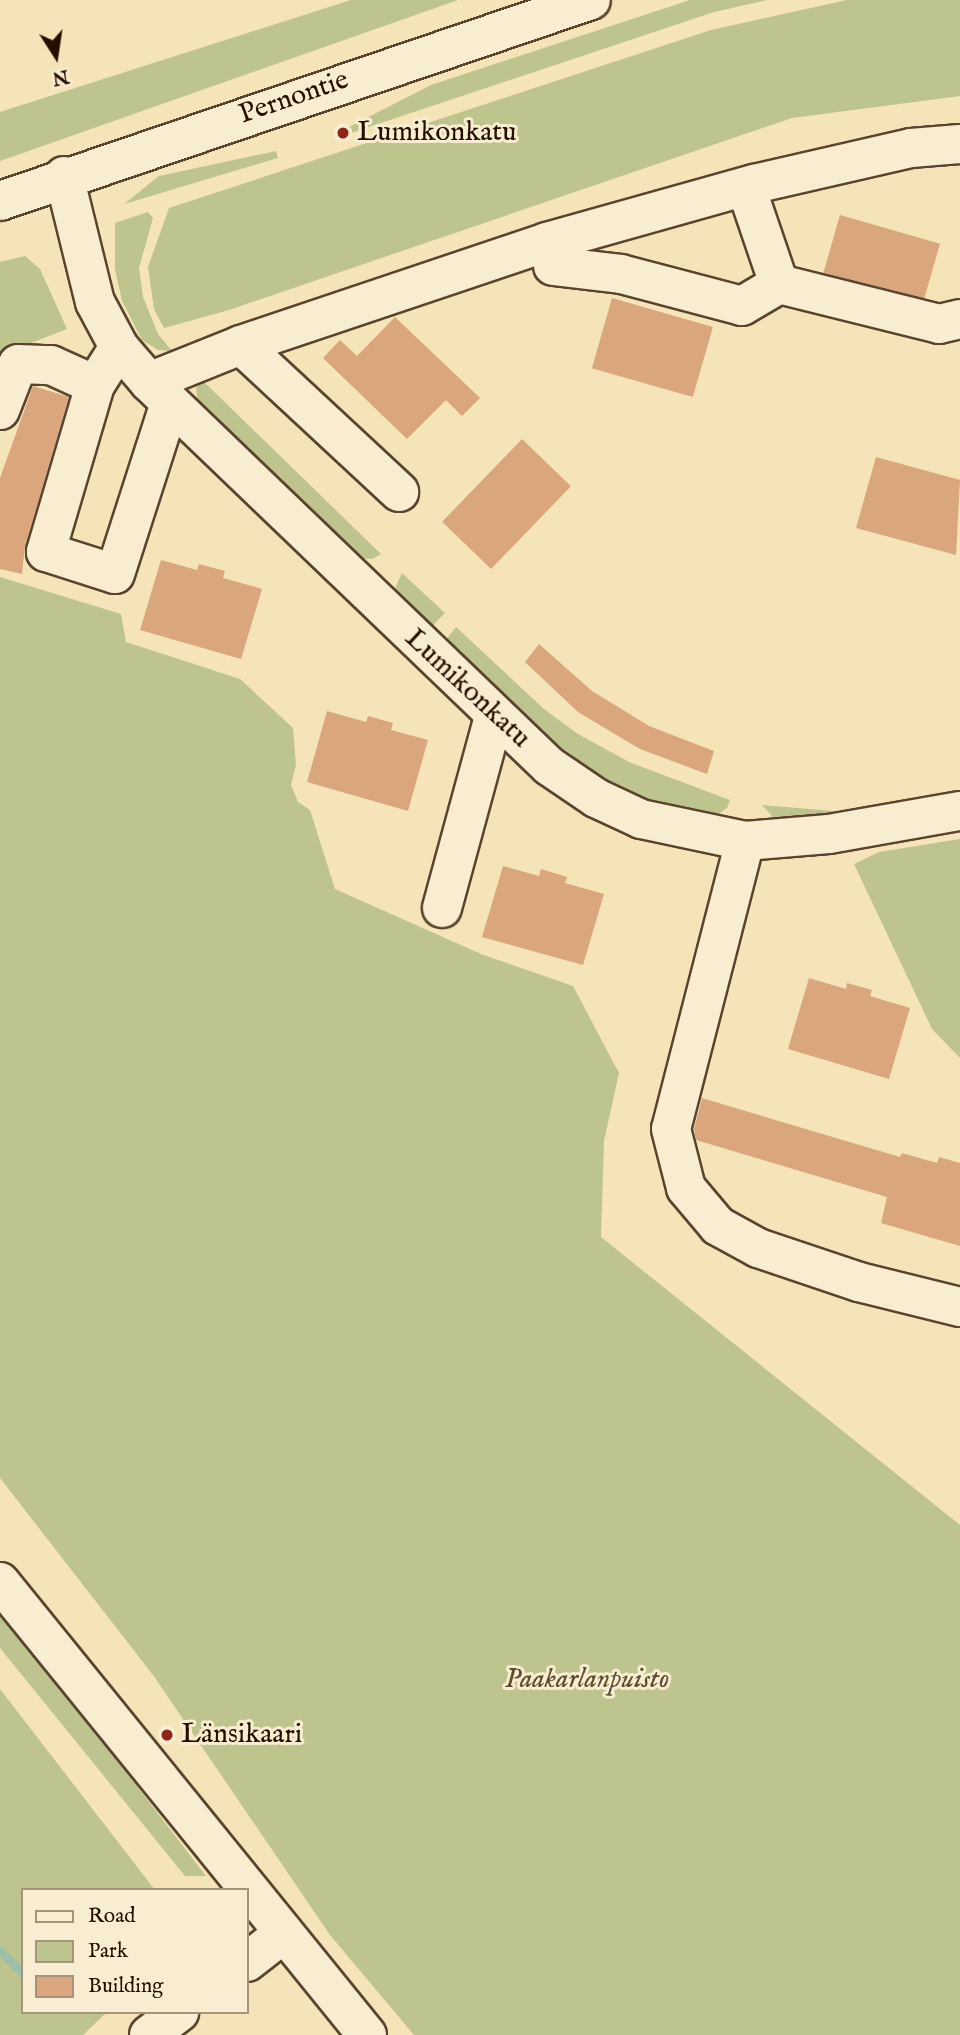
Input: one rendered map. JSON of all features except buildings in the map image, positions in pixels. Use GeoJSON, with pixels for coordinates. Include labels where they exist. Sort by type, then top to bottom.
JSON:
{"type":"FeatureCollection","features":[{"type":"Feature","properties":{"kind":"street","name":"Pernontie"},"geometry":{"type":"LineString","coordinates":[[0,201],[64,176],[591,0]]}},
{"type":"Feature","properties":{"kind":"street"},"geometry":{"type":"LineString","coordinates":[[119,347],[96,385],[46,552],[116,574],[159,392],[241,345],[547,242],[746,187],[911,148],[960,144]]}},
{"type":"Feature","properties":{"kind":"street","name":"Lumikonkatu"},"geometry":{"type":"LineString","coordinates":[[64,176],[95,302],[119,347],[159,392],[494,717],[549,766],[596,798],[641,819],[745,841],[829,834],[960,811]]}},
{"type":"Feature","properties":{"kind":"street"},"geometry":{"type":"LineString","coordinates":[[746,187],[779,284]]}},
{"type":"Feature","properties":{"kind":"street"},"geometry":{"type":"LineString","coordinates":[[553,266],[621,274],[743,306],[779,284],[939,324],[960,319]]}},
{"type":"Feature","properties":{"kind":"street"},"geometry":{"type":"LineString","coordinates":[[241,345],[399,492]]}},
{"type":"Feature","properties":{"kind":"street"},"geometry":{"type":"LineString","coordinates":[[0,410],[18,364],[51,365],[96,385]]}},
{"type":"Feature","properties":{"kind":"street"},"geometry":{"type":"LineString","coordinates":[[442,908],[494,717]]}},
{"type":"Feature","properties":{"kind":"street"},"geometry":{"type":"LineString","coordinates":[[745,841],[671,1129],[686,1188],[718,1226],[758,1248],[859,1282],[960,1307]]}},
{"type":"Feature","properties":{"kind":"street"},"geometry":{"type":"LineString","coordinates":[[0,1582],[248,1888]]}},
{"type":"Feature","properties":{"kind":"street"},"geometry":{"type":"LineString","coordinates":[[248,1889],[368,2035]]}},
{"type":"Feature","properties":{"kind":"street"},"geometry":{"type":"LineString","coordinates":[[248,1961],[284,1933]]}},
{"type":"Feature","properties":{"kind":"street"},"geometry":{"type":"LineString","coordinates":[[149,2035],[176,2014]]}},
{"type":"Feature","properties":{"kind":"green space"},"geometry":{"type":"Polygon","coordinates":[[[351,0],[458,0],[0,161],[0,112],[351,0]]]}},
{"type":"Feature","properties":{"kind":"green space"},"geometry":{"type":"Polygon","coordinates":[[[690,0],[767,0],[714,12],[351,133],[349,127],[431,85],[690,0]]]}},
{"type":"Feature","properties":{"kind":"green space"},"geometry":{"type":"Polygon","coordinates":[[[847,0],[960,0],[960,96],[792,118],[229,310],[164,328],[154,309],[148,267],[169,208],[711,30],[847,0]]]}},
{"type":"Feature","properties":{"kind":"green space"},"geometry":{"type":"Polygon","coordinates":[[[276,151],[278,158],[124,204],[159,176],[276,151]]]}},
{"type":"Feature","properties":{"kind":"green space"},"geometry":{"type":"Polygon","coordinates":[[[148,212],[153,218],[139,268],[143,297],[158,334],[172,351],[158,350],[142,340],[122,301],[115,269],[115,223],[148,212]]]}},
{"type":"Feature","properties":{"kind":"green space"},"geometry":{"type":"Polygon","coordinates":[[[25,256],[40,269],[67,329],[0,355],[0,262],[25,256]]]}},
{"type":"Feature","properties":{"kind":"green space"},"geometry":{"type":"Polygon","coordinates":[[[202,380],[381,554],[372,559],[359,558],[199,408],[196,388],[202,380]]]}},
{"type":"Feature","properties":{"kind":"green space"},"geometry":{"type":"Polygon","coordinates":[[[402,573],[445,613],[432,626],[398,598],[396,586],[402,573]]]}},
{"type":"Feature","properties":{"kind":"green space","name":"Paakarlanpuisto"},"geometry":{"type":"Polygon","coordinates":[[[0,577],[121,614],[126,642],[240,679],[293,728],[296,765],[291,785],[298,802],[310,810],[335,889],[481,954],[573,986],[619,1073],[604,1141],[601,1237],[960,1525],[960,2035],[414,2035],[330,1935],[153,1675],[0,1478],[0,577]]]}},
{"type":"Feature","properties":{"kind":"green space"},"geometry":{"type":"Polygon","coordinates":[[[456,627],[544,709],[578,734],[629,762],[730,800],[727,808],[713,818],[653,804],[615,788],[533,726],[445,641],[456,627]]]}},
{"type":"Feature","properties":{"kind":"green space"},"geometry":{"type":"Polygon","coordinates":[[[762,805],[833,811],[835,818],[780,825],[762,805]]]}},
{"type":"Feature","properties":{"kind":"green space"},"geometry":{"type":"Polygon","coordinates":[[[960,839],[960,1058],[932,1029],[854,864],[879,852],[960,839]]]}},
{"type":"Feature","properties":{"kind":"green space"},"geometry":{"type":"Polygon","coordinates":[[[0,1608],[206,1876],[185,1876],[0,1648],[0,1608]]]}},
{"type":"Feature","properties":{"kind":"green space"},"geometry":{"type":"Polygon","coordinates":[[[0,1689],[153,1888],[21,1888],[21,2014],[105,2014],[83,2035],[0,2035],[0,1689]]]}},
{"type":"Feature","properties":{"kind":"waterway"},"geometry":{"type":"LineString","coordinates":[[0,1951],[21,1971]]}},
{"type":"Feature","properties":{"kind":"place","name":"Lumikonkatu"},"geometry":{"type":"Point","coordinates":[343,133]}},
{"type":"Feature","properties":{"kind":"place","name":"Länsikaari"},"geometry":{"type":"Point","coordinates":[167,1735]}}]}
